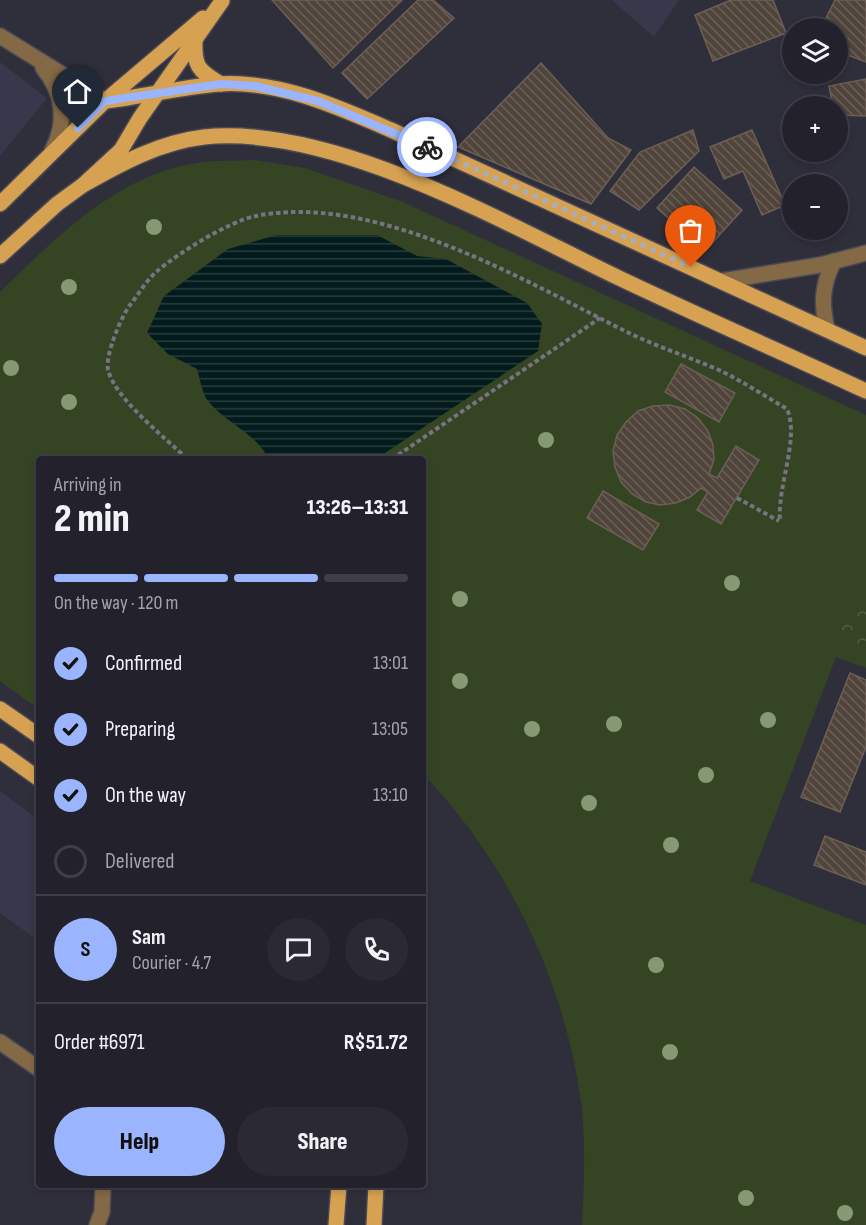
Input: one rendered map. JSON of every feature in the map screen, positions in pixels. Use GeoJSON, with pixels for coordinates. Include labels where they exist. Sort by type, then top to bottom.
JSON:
{"type":"FeatureCollection","features":[{"type":"Feature","properties":{"kind":"main road"},"geometry":{"type":"LineString","coordinates":[[83,185],[121,150],[157,92],[223,1]]}},
{"type":"Feature","properties":{"kind":"main road"},"geometry":{"type":"LineString","coordinates":[[0,204],[105,101],[223,1]]}},
{"type":"Feature","properties":{"kind":"main road"},"geometry":{"type":"LineString","coordinates":[[195,38],[196,64],[202,73],[221,84]]}},
{"type":"Feature","properties":{"kind":"main road"},"geometry":{"type":"LineString","coordinates":[[105,101],[221,84],[286,91],[352,114],[866,348]]}},
{"type":"Feature","properties":{"kind":"main road"},"geometry":{"type":"LineString","coordinates":[[0,256],[57,204],[83,185],[118,165],[169,144],[204,137],[240,137],[294,143],[336,153],[458,202],[866,392]]}},
{"type":"Feature","properties":{"kind":"main road"},"geometry":{"type":"LineString","coordinates":[[0,709],[36,734]]}},
{"type":"Feature","properties":{"kind":"main road"},"geometry":{"type":"LineString","coordinates":[[0,751],[36,777]]}},
{"type":"Feature","properties":{"kind":"main road"},"geometry":{"type":"LineString","coordinates":[[336,1225],[339,1188]]}},
{"type":"Feature","properties":{"kind":"main road"},"geometry":{"type":"LineString","coordinates":[[374,1225],[376,1188]]}},
{"type":"Feature","properties":{"kind":"street"},"geometry":{"type":"LineString","coordinates":[[0,36],[38,62],[105,101]]}},
{"type":"Feature","properties":{"kind":"street"},"geometry":{"type":"LineString","coordinates":[[38,62],[52,78],[62,107],[59,137],[50,155]]}},
{"type":"Feature","properties":{"kind":"street"},"geometry":{"type":"LineString","coordinates":[[722,282],[866,253]]}},
{"type":"Feature","properties":{"kind":"street"},"geometry":{"type":"LineString","coordinates":[[827,329],[823,294],[825,280],[834,261]]}},
{"type":"Feature","properties":{"kind":"street"},"geometry":{"type":"LineString","coordinates":[[0,1042],[36,1067]]}},
{"type":"Feature","properties":{"kind":"street"},"geometry":{"type":"LineString","coordinates":[[97,1225],[102,1212],[103,1188]]}},
{"type":"Feature","properties":{"kind":"path"},"geometry":{"type":"LineString","coordinates":[[184,456],[149,425],[117,386],[108,369],[111,348],[126,311],[154,273],[205,239],[255,216],[315,212],[405,228],[502,269],[632,334],[721,371],[787,409],[792,420],[783,473],[780,521],[737,498]]}},
{"type":"Feature","properties":{"kind":"path"},"geometry":{"type":"LineString","coordinates":[[396,456],[600,318]]}},
{"type":"Feature","properties":{"kind":"shaded area"},"geometry":{"type":"Polygon","coordinates":[[[612,0],[679,0],[654,37],[612,0]]]}},
{"type":"Feature","properties":{"kind":"shaded area"},"geometry":{"type":"Polygon","coordinates":[[[0,62],[47,98],[0,156],[0,62]]]}},
{"type":"Feature","properties":{"kind":"shaded area"},"geometry":{"type":"Polygon","coordinates":[[[277,235],[377,235],[417,256],[446,259],[527,303],[542,324],[538,351],[380,456],[264,456],[259,445],[208,401],[197,369],[168,354],[147,333],[164,296],[228,249],[277,235]]]}},
{"type":"Feature","properties":{"kind":"shaded area"},"geometry":{"type":"Polygon","coordinates":[[[0,791],[36,818],[36,939],[0,913],[0,791]]]}},
{"type":"Feature","properties":{"kind":"green space"},"geometry":{"type":"Polygon","coordinates":[[[254,160],[305,168],[403,202],[866,415],[866,668],[836,657],[750,881],[866,925],[866,1225],[582,1225],[583,1117],[573,1056],[561,1011],[528,925],[506,884],[481,846],[426,778],[426,456],[36,456],[36,707],[0,681],[0,292],[67,229],[117,193],[172,168],[216,161],[254,160]]]}},
{"type":"Feature","properties":{"kind":"green space"},"geometry":{"type":"Polygon","coordinates":[[[866,606],[866,648],[821,631],[866,606]]]}},
{"type":"Feature","properties":{"kind":"building"},"geometry":{"type":"Polygon","coordinates":[[[272,0],[402,0],[333,68],[272,0]]]}},
{"type":"Feature","properties":{"kind":"building"},"geometry":{"type":"Polygon","coordinates":[[[418,0],[433,0],[454,18],[367,99],[342,73],[418,0]]]}},
{"type":"Feature","properties":{"kind":"building"},"geometry":{"type":"Polygon","coordinates":[[[731,0],[773,0],[782,23],[782,35],[713,61],[695,15],[731,0]]]}},
{"type":"Feature","properties":{"kind":"building"},"geometry":{"type":"Polygon","coordinates":[[[835,0],[866,0],[866,62],[848,55],[848,18],[826,18],[835,0]]]}},
{"type":"Feature","properties":{"kind":"building"},"geometry":{"type":"Polygon","coordinates":[[[541,63],[608,138],[631,150],[591,204],[458,147],[541,63]]]}},
{"type":"Feature","properties":{"kind":"building"},"geometry":{"type":"Polygon","coordinates":[[[866,79],[866,116],[848,115],[848,96],[831,96],[829,86],[866,79]]]}},
{"type":"Feature","properties":{"kind":"building"},"geometry":{"type":"Polygon","coordinates":[[[693,130],[699,151],[639,210],[610,191],[640,152],[693,130]]]}},
{"type":"Feature","properties":{"kind":"building"},"geometry":{"type":"Polygon","coordinates":[[[752,130],[782,198],[782,206],[762,215],[743,171],[724,179],[710,147],[752,130]]]}},
{"type":"Feature","properties":{"kind":"building"},"geometry":{"type":"Polygon","coordinates":[[[694,167],[742,210],[705,251],[657,208],[694,167]]]}},
{"type":"Feature","properties":{"kind":"building"},"geometry":{"type":"Polygon","coordinates":[[[681,364],[735,393],[719,422],[665,392],[681,364]]]}},
{"type":"Feature","properties":{"kind":"building"},"geometry":{"type":"Polygon","coordinates":[[[670,405],[685,409],[698,418],[708,431],[713,445],[714,460],[709,474],[717,478],[736,446],[759,460],[721,524],[697,510],[708,492],[701,488],[690,497],[676,503],[660,505],[646,502],[632,494],[621,482],[615,467],[613,451],[617,435],[638,411],[653,406],[670,405]]]}},
{"type":"Feature","properties":{"kind":"building"},"geometry":{"type":"Polygon","coordinates":[[[603,491],[659,524],[643,550],[587,518],[603,491]]]}},
{"type":"Feature","properties":{"kind":"building"},"geometry":{"type":"Polygon","coordinates":[[[850,673],[866,680],[866,747],[840,812],[801,797],[850,673]]]}},
{"type":"Feature","properties":{"kind":"building"},"geometry":{"type":"Polygon","coordinates":[[[825,836],[866,852],[866,885],[814,865],[825,836]]]}},
{"type":"Feature","properties":{"kind":"way so far"},"geometry":{"type":"LineString","coordinates":[[427,147],[691,267]]}},
{"type":"Feature","properties":{"kind":"route"},"geometry":{"type":"LineString","coordinates":[[78,128],[105,101],[221,84],[286,91],[352,114],[427,147]]}}]}
